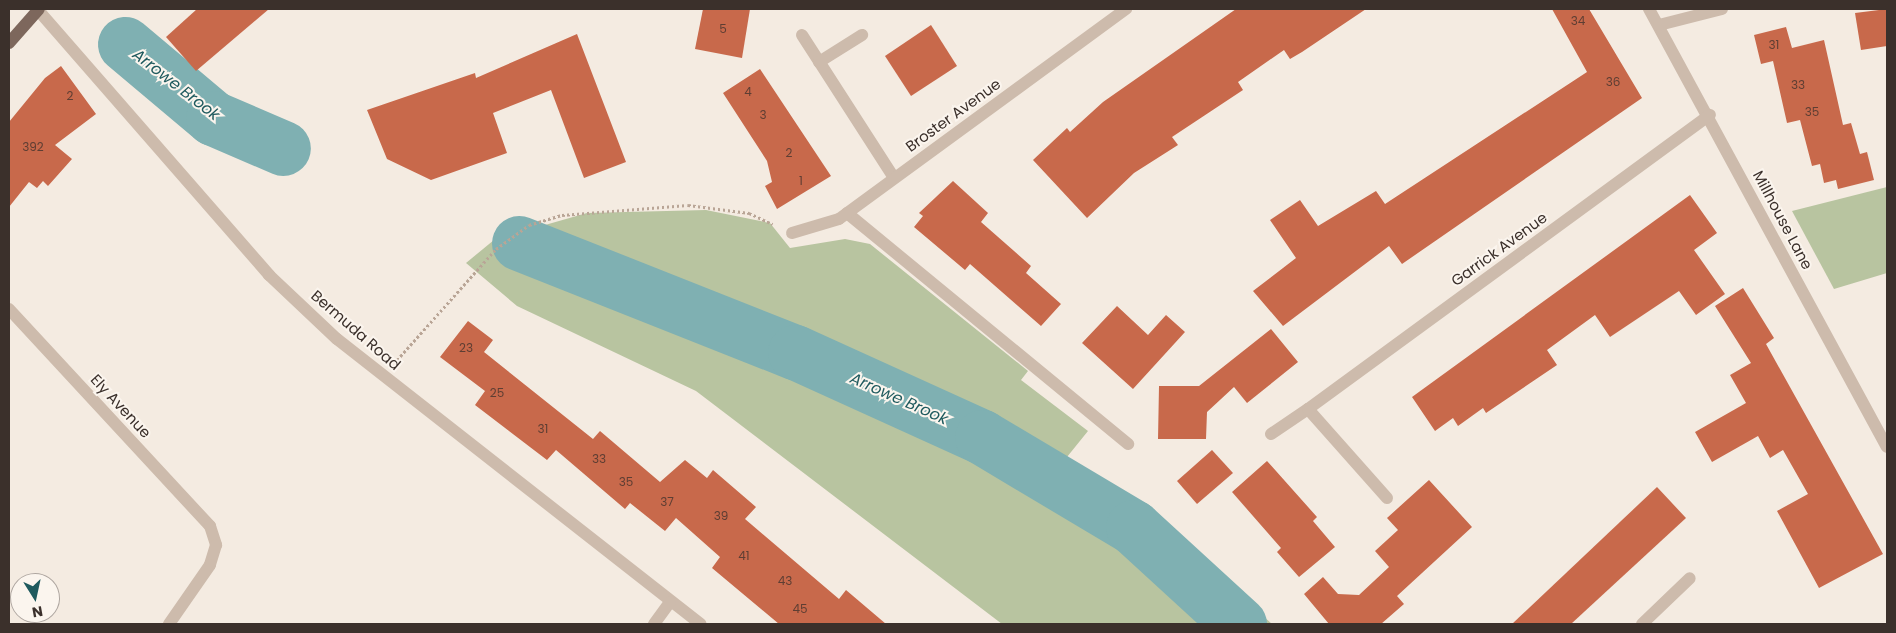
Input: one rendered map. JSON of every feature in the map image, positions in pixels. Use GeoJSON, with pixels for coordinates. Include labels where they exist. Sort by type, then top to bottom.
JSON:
{"type":"FeatureCollection","features":[{"type":"Feature","properties":{"kind":"main road"},"geometry":{"type":"LineString","coordinates":[[9,43],[38,10]]}},
{"type":"Feature","properties":{"kind":"street","name":"Broster Avenue"},"geometry":{"type":"LineString","coordinates":[[792,233],[847,213],[1126,9]]}},
{"type":"Feature","properties":{"kind":"street","name":"Millhouse Lane"},"geometry":{"type":"LineString","coordinates":[[1649,9],[1710,115],[1887,447]]}},
{"type":"Feature","properties":{"kind":"street"},"geometry":{"type":"LineString","coordinates":[[1659,25],[1722,9]]}},
{"type":"Feature","properties":{"kind":"street","name":"Bermuda Road"},"geometry":{"type":"LineString","coordinates":[[38,10],[269,275],[383,376],[700,624]]}},
{"type":"Feature","properties":{"kind":"street"},"geometry":{"type":"LineString","coordinates":[[802,35],[894,178]]}},
{"type":"Feature","properties":{"kind":"street"},"geometry":{"type":"LineString","coordinates":[[819,62],[862,35]]}},
{"type":"Feature","properties":{"kind":"street","name":"Garrick Avenue"},"geometry":{"type":"LineString","coordinates":[[1271,434],[1308,409],[1710,115]]}},
{"type":"Feature","properties":{"kind":"street"},"geometry":{"type":"LineString","coordinates":[[847,213],[1128,444]]}},
{"type":"Feature","properties":{"kind":"street","name":"Ely Avenue"},"geometry":{"type":"LineString","coordinates":[[9,309],[210,526],[216,545],[210,566],[169,624]]}},
{"type":"Feature","properties":{"kind":"street"},"geometry":{"type":"LineString","coordinates":[[1308,409],[1387,498]]}},
{"type":"Feature","properties":{"kind":"street"},"geometry":{"type":"LineString","coordinates":[[1642,624],[1690,578]]}},
{"type":"Feature","properties":{"kind":"street"},"geometry":{"type":"LineString","coordinates":[[654,624],[670,602]]}},
{"type":"Feature","properties":{"kind":"path"},"geometry":{"type":"LineString","coordinates":[[383,376],[496,249],[529,225],[562,215],[688,205],[749,213],[792,233]]}},
{"type":"Feature","properties":{"kind":"green space"},"geometry":{"type":"Polygon","coordinates":[[[1887,187],[1887,273],[1834,289],[1792,211],[1887,187]]]}},
{"type":"Feature","properties":{"kind":"green space"},"geometry":{"type":"Polygon","coordinates":[[[706,210],[770,223],[790,248],[845,239],[870,244],[1028,371],[1021,380],[1088,431],[1050,478],[1102,509],[1115,498],[1182,543],[1272,624],[1002,624],[696,391],[517,306],[466,263],[500,235],[519,243],[524,231],[587,213],[706,210]]]}},
{"type":"Feature","properties":{"kind":"building"},"geometry":{"type":"Polygon","coordinates":[[[197,9],[269,9],[196,71],[166,37],[197,9]]]}},
{"type":"Feature","properties":{"kind":"building"},"geometry":{"type":"Polygon","coordinates":[[[703,9],[750,9],[742,58],[695,49],[703,9]]]}},
{"type":"Feature","properties":{"kind":"building"},"geometry":{"type":"Polygon","coordinates":[[[1236,9],[1366,9],[1290,59],[1284,50],[1238,82],[1243,90],[1172,137],[1178,145],[1134,173],[1087,218],[1033,160],[1067,128],[1070,132],[1103,102],[1236,9]]]}},
{"type":"Feature","properties":{"kind":"building"},"geometry":{"type":"Polygon","coordinates":[[[1552,9],[1589,9],[1642,98],[1402,264],[1389,246],[1283,326],[1253,291],[1296,258],[1270,220],[1300,200],[1318,226],[1376,191],[1385,204],[1587,72],[1552,9]]]}},
{"type":"Feature","properties":{"kind":"building"},"geometry":{"type":"Polygon","coordinates":[[[1887,9],[1887,46],[1861,50],[1855,13],[1887,9]]]}},
{"type":"Feature","properties":{"kind":"building"},"geometry":{"type":"Polygon","coordinates":[[[931,25],[957,66],[911,96],[885,56],[931,25]]]}},
{"type":"Feature","properties":{"kind":"building"},"geometry":{"type":"Polygon","coordinates":[[[1786,27],[1792,48],[1824,40],[1843,125],[1851,123],[1860,154],[1867,152],[1874,180],[1838,189],[1836,180],[1824,183],[1820,164],[1812,166],[1800,120],[1787,123],[1773,61],[1761,64],[1754,35],[1786,27]]]}},
{"type":"Feature","properties":{"kind":"building"},"geometry":{"type":"Polygon","coordinates":[[[577,34],[626,162],[584,178],[551,90],[493,113],[507,153],[431,180],[387,159],[367,110],[475,73],[476,78],[577,34]]]}},
{"type":"Feature","properties":{"kind":"building"},"geometry":{"type":"Polygon","coordinates":[[[61,66],[96,114],[55,145],[72,159],[48,186],[43,181],[37,188],[29,182],[9,207],[9,122],[45,78],[61,66]]]}},
{"type":"Feature","properties":{"kind":"building"},"geometry":{"type":"Polygon","coordinates":[[[760,69],[831,176],[777,209],[765,186],[772,182],[767,161],[723,93],[760,69]]]}},
{"type":"Feature","properties":{"kind":"building"},"geometry":{"type":"Polygon","coordinates":[[[953,181],[988,213],[981,222],[1031,266],[1026,273],[1061,304],[1041,326],[970,264],[965,270],[914,227],[923,216],[919,213],[953,181]]]}},
{"type":"Feature","properties":{"kind":"building"},"geometry":{"type":"Polygon","coordinates":[[[1690,195],[1717,233],[1694,250],[1725,294],[1696,315],[1679,291],[1610,337],[1595,315],[1547,350],[1557,365],[1486,413],[1483,408],[1458,426],[1453,418],[1435,431],[1412,397],[1690,195]]]}},
{"type":"Feature","properties":{"kind":"building"},"geometry":{"type":"Polygon","coordinates":[[[1743,288],[1774,338],[1766,344],[1883,554],[1819,588],[1777,511],[1808,494],[1783,450],[1770,458],[1758,436],[1712,462],[1695,432],[1746,403],[1730,375],[1751,363],[1715,306],[1743,288]]]}},
{"type":"Feature","properties":{"kind":"building"},"geometry":{"type":"Polygon","coordinates":[[[1117,306],[1148,335],[1166,315],[1185,332],[1133,389],[1082,343],[1117,306]]]}},
{"type":"Feature","properties":{"kind":"building"},"geometry":{"type":"Polygon","coordinates":[[[468,321],[493,340],[484,352],[593,439],[600,431],[660,482],[685,460],[707,478],[713,470],[756,507],[745,519],[839,599],[846,590],[886,624],[779,624],[712,568],[720,557],[676,518],[665,531],[630,503],[625,509],[556,450],[547,460],[475,405],[485,391],[440,357],[468,321]]]}},
{"type":"Feature","properties":{"kind":"building"},"geometry":{"type":"Polygon","coordinates":[[[1271,329],[1298,362],[1247,403],[1234,387],[1207,412],[1206,439],[1158,439],[1159,386],[1199,386],[1271,329]]]}},
{"type":"Feature","properties":{"kind":"building"},"geometry":{"type":"Polygon","coordinates":[[[1212,450],[1233,473],[1197,504],[1177,481],[1212,450]]]}},
{"type":"Feature","properties":{"kind":"building"},"geometry":{"type":"Polygon","coordinates":[[[1267,461],[1317,517],[1313,521],[1335,547],[1299,577],[1277,552],[1281,548],[1232,492],[1267,461]]]}},
{"type":"Feature","properties":{"kind":"building"},"geometry":{"type":"Polygon","coordinates":[[[1429,480],[1472,527],[1397,596],[1404,604],[1381,624],[1329,624],[1304,594],[1323,577],[1338,594],[1359,595],[1389,567],[1375,551],[1398,530],[1387,518],[1429,480]]]}},
{"type":"Feature","properties":{"kind":"building"},"geometry":{"type":"Polygon","coordinates":[[[1657,487],[1686,518],[1571,624],[1512,624],[1657,487]]]}},
{"type":"Feature","properties":{"kind":"waterway","name":"Arrowe Brook"},"geometry":{"type":"LineString","coordinates":[[125,44],[213,118],[283,148]]}},
{"type":"Feature","properties":{"kind":"waterway","name":"Arrowe Brook"},"geometry":{"type":"LineString","coordinates":[[519,243],[795,352],[982,437],[1133,527],[1239,624]]}}]}
